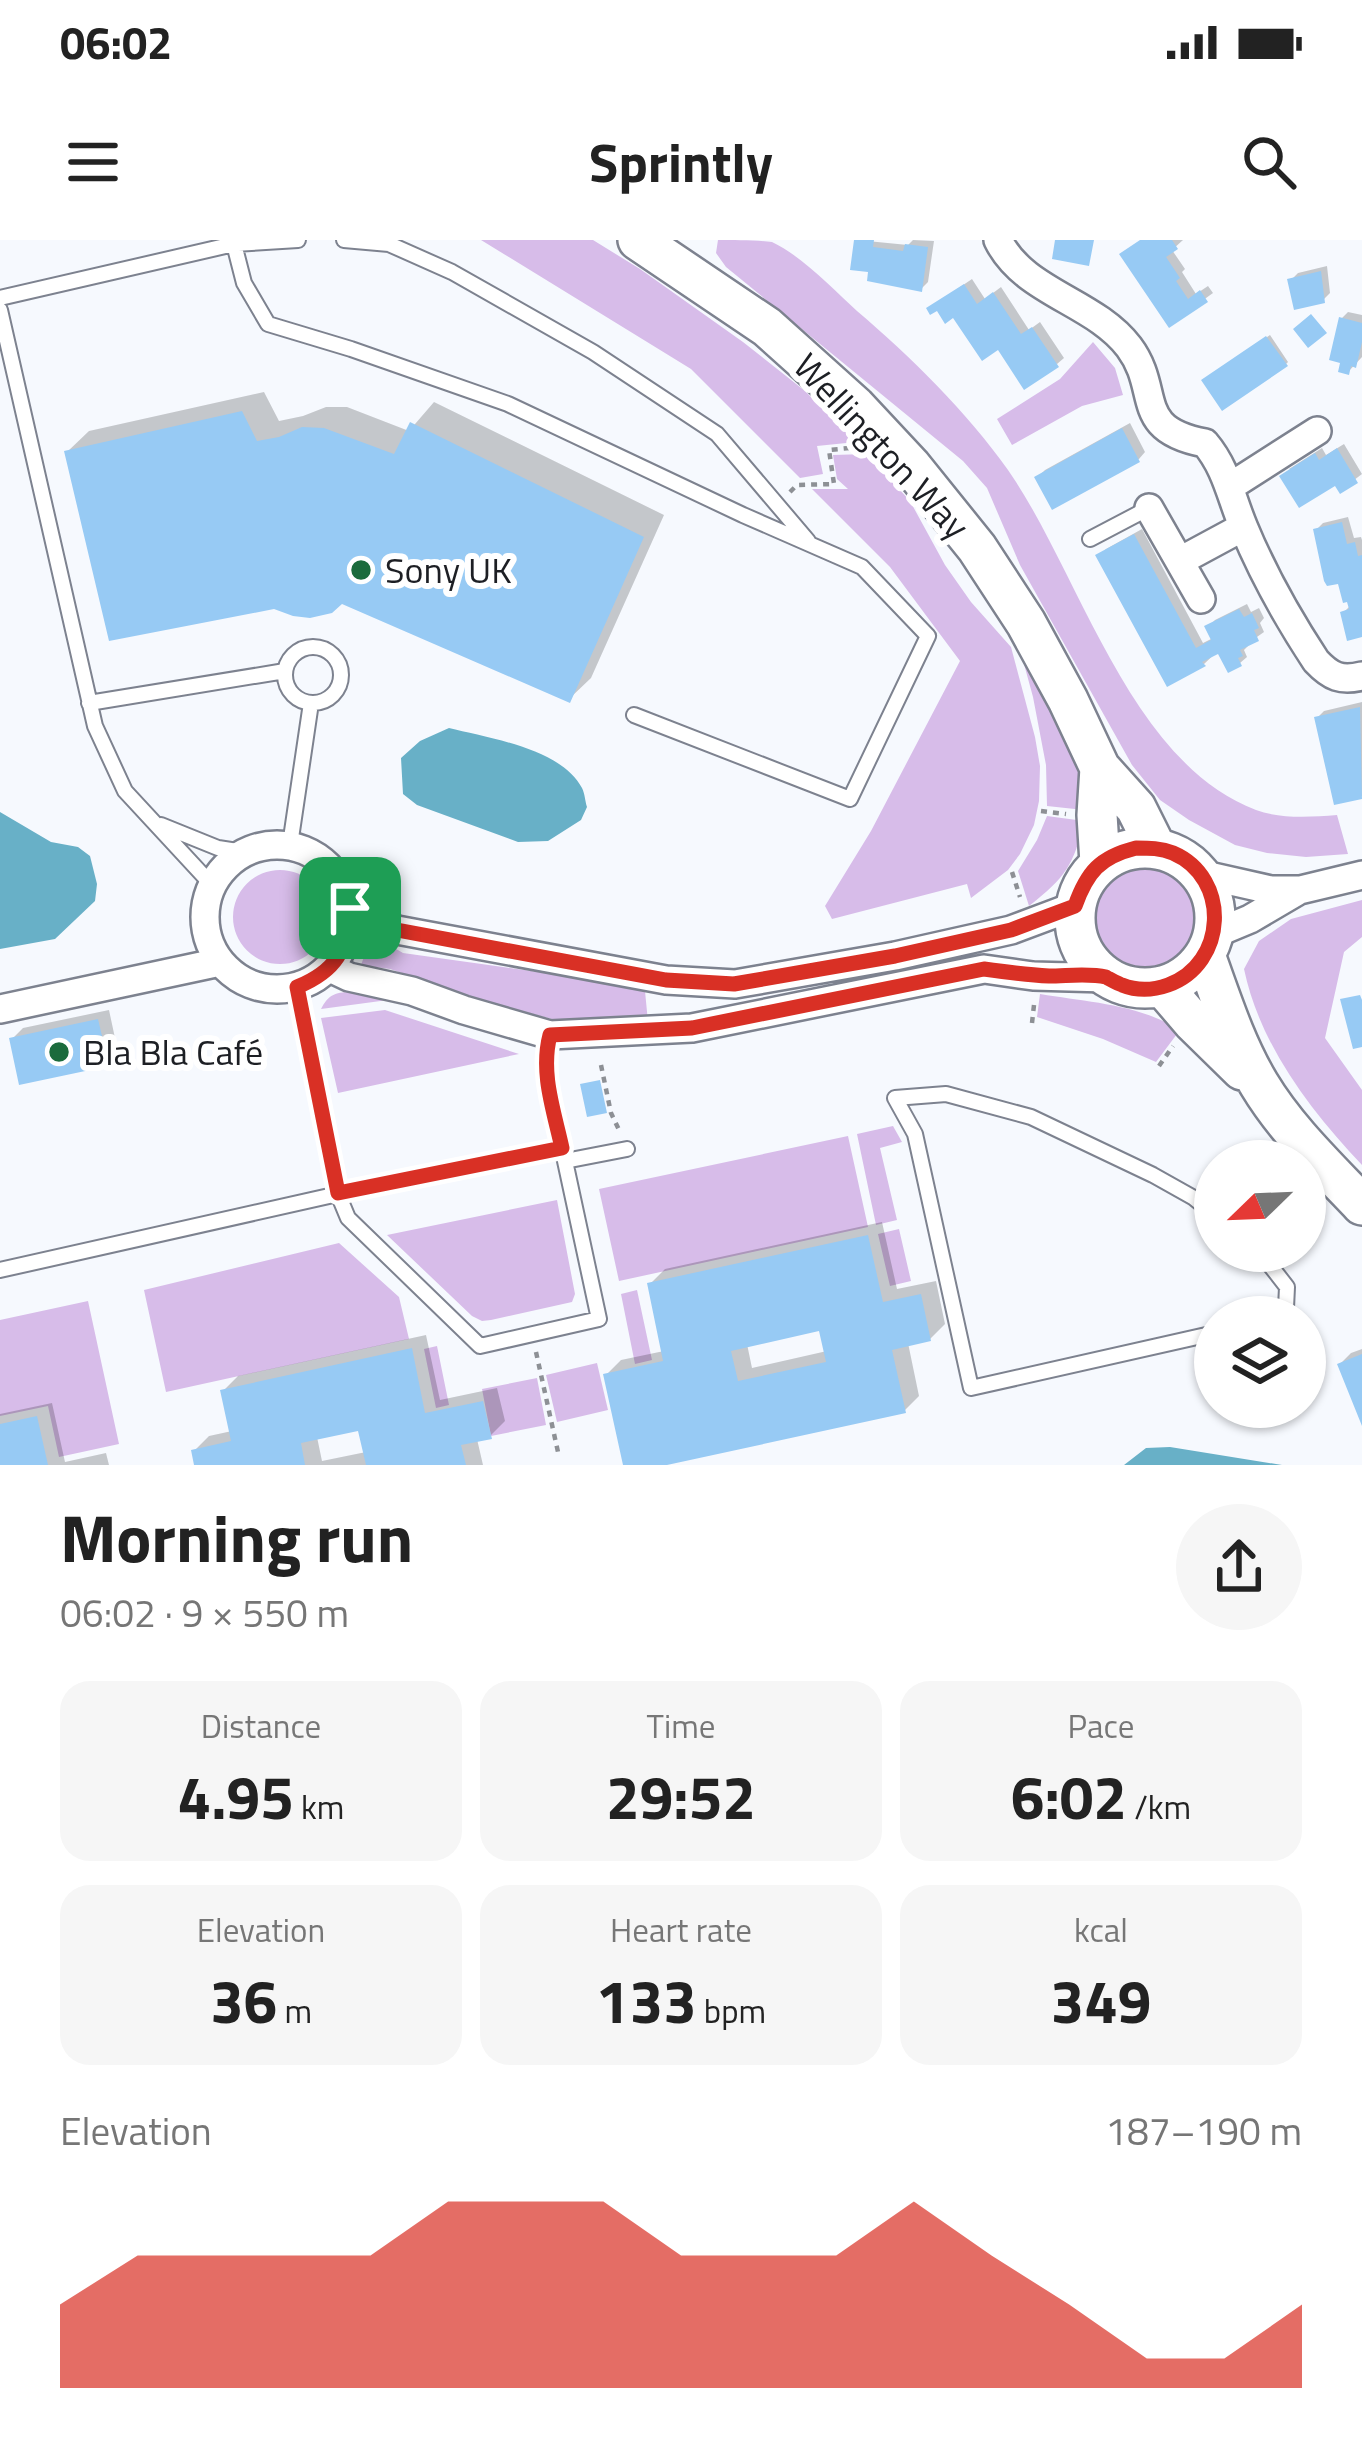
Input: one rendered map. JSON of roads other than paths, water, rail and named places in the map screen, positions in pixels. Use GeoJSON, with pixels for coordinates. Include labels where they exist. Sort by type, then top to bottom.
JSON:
{"type":"FeatureCollection","features":[{"type":"Feature","properties":{"kind":"street","name":"Wellington Way"},"geometry":{"type":"LineString","coordinates":[[638,240],[767,327],[855,406],[911,466],[977,548],[1026,623],[1100,769],[1136,808],[1156,848],[1173,853],[1200,874]]}},
{"type":"Feature","properties":{"kind":"street"},"geometry":{"type":"LineString","coordinates":[[998,240],[1016,267],[1103,319],[1132,350],[1150,403],[1165,429],[1205,443],[1218,458],[1243,527],[1316,662],[1330,676],[1362,676]]}},
{"type":"Feature","properties":{"kind":"street"},"geometry":{"type":"LineString","coordinates":[[1231,485],[1317,430]]}},
{"type":"Feature","properties":{"kind":"street"},"geometry":{"type":"LineString","coordinates":[[1149,508],[1201,599]]}},
{"type":"Feature","properties":{"kind":"street"},"geometry":{"type":"LineString","coordinates":[[1180,561],[1243,527]]}},
{"type":"Feature","properties":{"kind":"street","name":"Wellington Way"},"geometry":{"type":"LineString","coordinates":[[1100,769],[1100,863]]}},
{"type":"Feature","properties":{"kind":"street"},"geometry":{"type":"LineString","coordinates":[[266,845],[290,845],[312,853],[344,886],[349,930],[330,968],[314,980],[280,990],[247,983],[220,962],[210,944],[205,925],[212,885],[244,852],[266,845]]}},
{"type":"Feature","properties":{"kind":"street"},"geometry":{"type":"LineString","coordinates":[[1156,848],[1117,853],[1100,863],[1084,882],[1075,906],[1076,933],[1087,958],[1106,977],[1124,986],[1163,987],[1194,970],[1210,944],[1300,890]]}},
{"type":"Feature","properties":{"kind":"street"},"geometry":{"type":"LineString","coordinates":[[1200,874],[1271,890],[1300,890],[1362,875]]}},
{"type":"Feature","properties":{"kind":"street"},"geometry":{"type":"LineString","coordinates":[[1200,874],[1214,902],[1210,944],[1240,1048],[1261,1088]]}},
{"type":"Feature","properties":{"kind":"street"},"geometry":{"type":"LineString","coordinates":[[350,908],[397,930],[666,980],[734,984],[1011,930],[1075,906]]}},
{"type":"Feature","properties":{"kind":"street"},"geometry":{"type":"LineString","coordinates":[[0,1009],[220,962]]}},
{"type":"Feature","properties":{"kind":"street"},"geometry":{"type":"LineString","coordinates":[[330,968],[550,1035],[692,1028],[984,969],[1033,976],[1106,977]]}},
{"type":"Feature","properties":{"kind":"street"},"geometry":{"type":"LineString","coordinates":[[661,1030],[666,980]]}},
{"type":"Feature","properties":{"kind":"street"},"geometry":{"type":"LineString","coordinates":[[1163,987],[1261,1088],[1301,1140],[1362,1204]]}},
{"type":"Feature","properties":{"kind":"lane"},"geometry":{"type":"LineString","coordinates":[[0,298],[234,244],[298,240]]}},
{"type":"Feature","properties":{"kind":"lane"},"geometry":{"type":"LineString","coordinates":[[344,240],[388,244],[452,272],[610,364],[717,434],[811,545]]}},
{"type":"Feature","properties":{"kind":"lane"},"geometry":{"type":"LineString","coordinates":[[234,244],[244,283],[268,324],[508,404],[862,566],[928,636],[850,799],[634,715]]}},
{"type":"Feature","properties":{"kind":"lane"},"geometry":{"type":"LineString","coordinates":[[0,310],[94,726],[125,791],[212,885]]}},
{"type":"Feature","properties":{"kind":"lane"},"geometry":{"type":"LineString","coordinates":[[1090,539],[1149,508]]}},
{"type":"Feature","properties":{"kind":"lane"},"geometry":{"type":"LineString","coordinates":[[319,647],[339,665],[340,683],[328,698],[311,703],[294,696],[285,671],[300,649],[319,647]]}},
{"type":"Feature","properties":{"kind":"lane"},"geometry":{"type":"LineString","coordinates":[[89,703],[285,671]]}},
{"type":"Feature","properties":{"kind":"lane"},"geometry":{"type":"LineString","coordinates":[[290,845],[311,703]]}},
{"type":"Feature","properties":{"kind":"lane"},"geometry":{"type":"LineString","coordinates":[[157,823],[218,848],[244,852]]}},
{"type":"Feature","properties":{"kind":"lane"},"geometry":{"type":"LineString","coordinates":[[297,987],[338,1193],[348,1218],[481,1346],[599,1319],[548,1082],[545,1054],[550,1035]]}},
{"type":"Feature","properties":{"kind":"lane"},"geometry":{"type":"LineString","coordinates":[[1194,1198],[1031,1117],[946,1094],[895,1098],[915,1134],[971,1388],[1194,1338]]}},
{"type":"Feature","properties":{"kind":"lane"},"geometry":{"type":"LineString","coordinates":[[0,1270],[338,1193],[625,1143]]}},
{"type":"Feature","properties":{"kind":"water"},"geometry":{"type":"Polygon","coordinates":[[[449,728],[522,747],[558,763],[583,790],[587,807],[581,820],[548,841],[518,842],[417,805],[403,794],[401,758],[420,741],[449,728]]]}},
{"type":"Feature","properties":{"kind":"water"},"geometry":{"type":"Polygon","coordinates":[[[0,812],[51,842],[78,847],[90,856],[97,884],[95,901],[55,939],[0,949],[0,812]]]}},
{"type":"Feature","properties":{"kind":"water"},"geometry":{"type":"Polygon","coordinates":[[[1170,1447],[1282,1465],[1124,1465],[1146,1448],[1170,1447]]]}},
{"type":"Feature","properties":{"kind":"place","name":"Sony UK"},"geometry":{"type":"Point","coordinates":[361,570]}},
{"type":"Feature","properties":{"kind":"place","name":"Bla Bla Café"},"geometry":{"type":"Point","coordinates":[59,1052]}}]}
